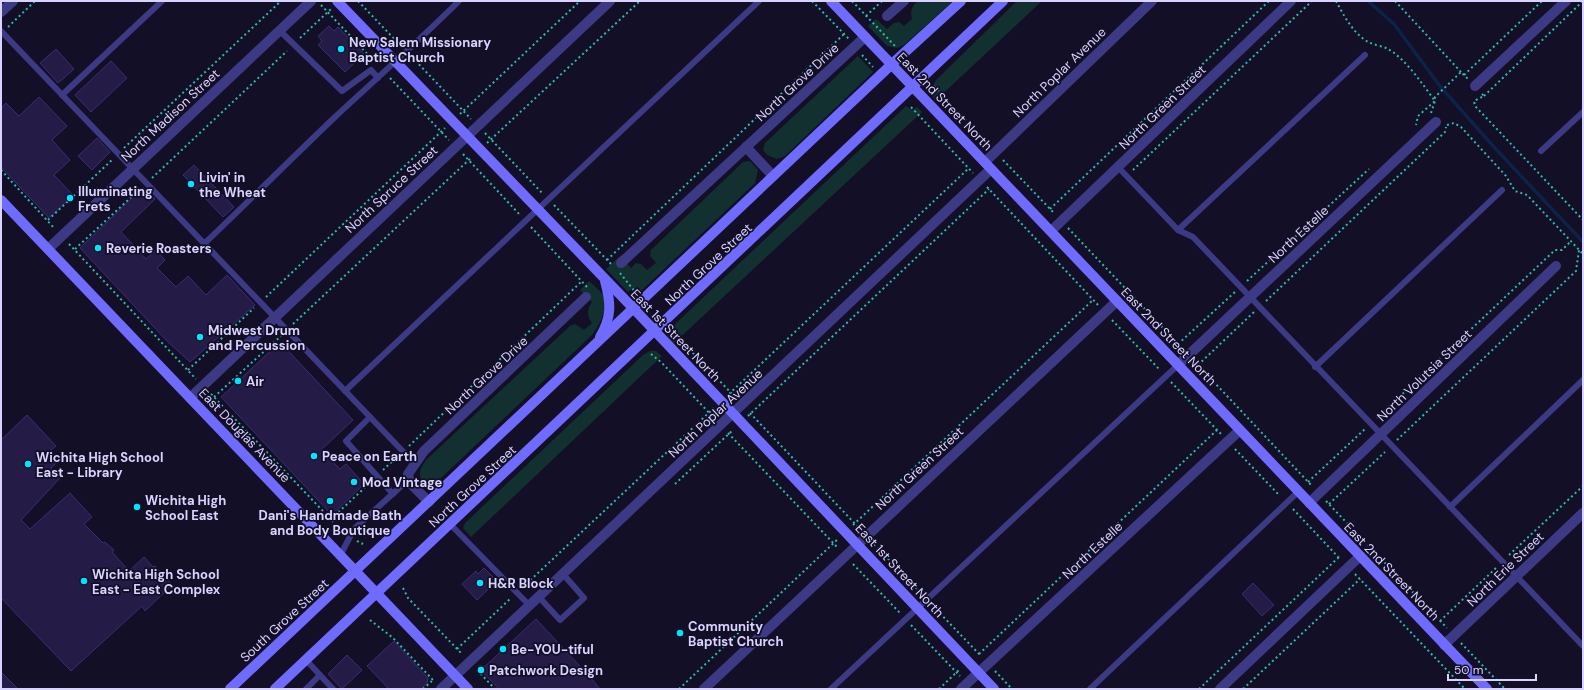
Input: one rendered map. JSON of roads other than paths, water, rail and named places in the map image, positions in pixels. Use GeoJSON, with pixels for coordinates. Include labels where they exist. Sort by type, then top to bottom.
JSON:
{"type":"FeatureCollection","features":[{"type":"Feature","properties":{"kind":"street"},"geometry":{"type":"LineString","coordinates":[[1,12],[12,1]]}},
{"type":"Feature","properties":{"kind":"street","name":"North Madison Street"},"geometry":{"type":"LineString","coordinates":[[48,249],[311,1]]}},
{"type":"Feature","properties":{"kind":"street","name":"North Spruce Street"},"geometry":{"type":"LineString","coordinates":[[190,397],[610,1]]}},
{"type":"Feature","properties":{"kind":"street","name":"East 2nd Street North"},"geometry":{"type":"LineString","coordinates":[[831,1],[1299,491],[1484,688]]}},
{"type":"Feature","properties":{"kind":"street"},"geometry":{"type":"LineString","coordinates":[[888,16],[904,1]]}},
{"type":"Feature","properties":{"kind":"street","name":"North Grove Street"},"geometry":{"type":"LineString","coordinates":[[356,571],[773,176],[961,1]]}},
{"type":"Feature","properties":{"kind":"street","name":"North Grove Street"},"geometry":{"type":"LineString","coordinates":[[377,593],[1003,1]]}},
{"type":"Feature","properties":{"kind":"street","name":"North Poplar Avenue"},"geometry":{"type":"LineString","coordinates":[[441,689],[980,180],[996,152],[1152,1]]}},
{"type":"Feature","properties":{"kind":"street","name":"North Green Street"},"geometry":{"type":"LineString","coordinates":[[1051,231],[1291,1]]}},
{"type":"Feature","properties":{"kind":"street"},"geometry":{"type":"LineString","coordinates":[[1475,86],[1566,1]]}},
{"type":"Feature","properties":{"kind":"street","name":"East 1st Street North"},"geometry":{"type":"LineString","coordinates":[[338,2],[537,210],[634,308],[994,689]]}},
{"type":"Feature","properties":{"kind":"street","name":"North Grove Drive"},"geometry":{"type":"LineString","coordinates":[[621,263],[865,37]]}},
{"type":"Feature","properties":{"kind":"street","name":"North Estelle"},"geometry":{"type":"LineString","coordinates":[[1178,365],[1436,122]]}},
{"type":"Feature","properties":{"kind":"street"},"geometry":{"type":"LineString","coordinates":[[746,147],[773,176]]}},
{"type":"Feature","properties":{"kind":"street","name":"East Douglas Avenue"},"geometry":{"type":"LineString","coordinates":[[1,200],[341,554],[468,689]]}},
{"type":"Feature","properties":{"kind":"street","name":"North Volutsia Street"},"geometry":{"type":"LineString","coordinates":[[1309,503],[1556,266]]}},
{"type":"Feature","properties":{"kind":"street"},"geometry":{"type":"LineString","coordinates":[[596,344],[608,318],[610,300],[604,279]]}},
{"type":"Feature","properties":{"kind":"street","name":"North Grove Drive"},"geometry":{"type":"LineString","coordinates":[[409,477],[414,463],[424,451],[586,297]]}},
{"type":"Feature","properties":{"kind":"street","name":"North Green Street"},"geometry":{"type":"LineString","coordinates":[[704,689],[1117,300]]}},
{"type":"Feature","properties":{"kind":"street","name":"North Estelle"},"geometry":{"type":"LineString","coordinates":[[962,689],[1240,430]]}},
{"type":"Feature","properties":{"kind":"street"},"geometry":{"type":"LineString","coordinates":[[409,477],[410,483],[429,502]]}},
{"type":"Feature","properties":{"kind":"street","name":"North Erie Street"},"geometry":{"type":"LineString","coordinates":[[1444,645],[1583,513]]}},
{"type":"Feature","properties":{"kind":"street"},"geometry":{"type":"LineString","coordinates":[[1220,689],[1360,556]]}},
{"type":"Feature","properties":{"kind":"street","name":"South Grove Street"},"geometry":{"type":"LineString","coordinates":[[230,689],[356,571]]}},
{"type":"Feature","properties":{"kind":"street"},"geometry":{"type":"LineString","coordinates":[[275,689],[377,593]]}},
{"type":"Feature","properties":{"kind":"lane"},"geometry":{"type":"LineString","coordinates":[[62,95],[162,1]]}},
{"type":"Feature","properties":{"kind":"lane"},"geometry":{"type":"LineString","coordinates":[[204,244],[459,1]]}},
{"type":"Feature","properties":{"kind":"lane"},"geometry":{"type":"LineString","coordinates":[[345,391],[759,1]]}},
{"type":"Feature","properties":{"kind":"lane"},"geometry":{"type":"LineString","coordinates":[[279,30],[342,91],[371,70],[378,78]]}},
{"type":"Feature","properties":{"kind":"lane"},"geometry":{"type":"LineString","coordinates":[[2,32],[414,463]]}},
{"type":"Feature","properties":{"kind":"lane"},"geometry":{"type":"LineString","coordinates":[[1178,230],[1364,55]]}},
{"type":"Feature","properties":{"kind":"lane"},"geometry":{"type":"LineString","coordinates":[[1541,151],[1583,112]]}},
{"type":"Feature","properties":{"kind":"lane"},"geometry":{"type":"LineString","coordinates":[[1118,167],[1178,230],[1193,237],[1259,308],[1583,645]]}},
{"type":"Feature","properties":{"kind":"lane"},"geometry":{"type":"LineString","coordinates":[[1316,366],[1502,190]]}},
{"type":"Feature","properties":{"kind":"lane"},"geometry":{"type":"LineString","coordinates":[[831,689],[1178,365]]}},
{"type":"Feature","properties":{"kind":"lane"},"geometry":{"type":"LineString","coordinates":[[1450,507],[1583,380]]}},
{"type":"Feature","properties":{"kind":"lane"},"geometry":{"type":"LineString","coordinates":[[370,417],[346,441],[393,494]]}},
{"type":"Feature","properties":{"kind":"lane"},"geometry":{"type":"LineString","coordinates":[[341,554],[354,529],[393,494],[409,477]]}},
{"type":"Feature","properties":{"kind":"lane"},"geometry":{"type":"LineString","coordinates":[[1090,689],[1299,491]]}},
{"type":"Feature","properties":{"kind":"lane"},"geometry":{"type":"LineString","coordinates":[[450,524],[530,606]]}},
{"type":"Feature","properties":{"kind":"lane"},"geometry":{"type":"LineString","coordinates":[[539,597],[560,620],[584,598],[563,574]]}},
{"type":"Feature","properties":{"kind":"lane"},"geometry":{"type":"LineString","coordinates":[[306,660],[333,689]]}},
{"type":"Feature","properties":{"kind":"lane"},"geometry":{"type":"LineString","coordinates":[[306,689],[320,675]]}},
{"type":"Feature","properties":{"kind":"waterway"},"geometry":{"type":"LineString","coordinates":[[1368,1],[1394,24],[1439,85],[1493,146],[1583,242]]}},
{"type":"Feature","properties":{"kind":"place","name":"New Salem Missionary Baptist Church"},"geometry":{"type":"Point","coordinates":[341,49]}},
{"type":"Feature","properties":{"kind":"place","name":"Livin' in the Wheat"},"geometry":{"type":"Point","coordinates":[191,184]}},
{"type":"Feature","properties":{"kind":"place","name":"Illuminating Frets"},"geometry":{"type":"Point","coordinates":[70,198]}},
{"type":"Feature","properties":{"kind":"place","name":"Reverie Roasters"},"geometry":{"type":"Point","coordinates":[98,248]}},
{"type":"Feature","properties":{"kind":"place","name":"Midwest Drum and Percussion"},"geometry":{"type":"Point","coordinates":[200,337]}},
{"type":"Feature","properties":{"kind":"place","name":"Air"},"geometry":{"type":"Point","coordinates":[238,381]}},
{"type":"Feature","properties":{"kind":"place","name":"Peace on Earth"},"geometry":{"type":"Point","coordinates":[314,456]}},
{"type":"Feature","properties":{"kind":"place","name":"Wichita High School East - Library"},"geometry":{"type":"Point","coordinates":[28,464]}},
{"type":"Feature","properties":{"kind":"place","name":"Mod Vintage"},"geometry":{"type":"Point","coordinates":[354,482]}},
{"type":"Feature","properties":{"kind":"place","name":"Dani's Handmade Bath and Body Boutique"},"geometry":{"type":"Point","coordinates":[330,501]}},
{"type":"Feature","properties":{"kind":"place","name":"Wichita High School East"},"geometry":{"type":"Point","coordinates":[137,507]}},
{"type":"Feature","properties":{"kind":"place","name":"Wichita High School East - East Complex"},"geometry":{"type":"Point","coordinates":[84,581]}},
{"type":"Feature","properties":{"kind":"place","name":"H&R Block"},"geometry":{"type":"Point","coordinates":[480,583]}},
{"type":"Feature","properties":{"kind":"place","name":"Community Baptist Church"},"geometry":{"type":"Point","coordinates":[680,633]}},
{"type":"Feature","properties":{"kind":"place","name":"Be-YOU-tiful"},"geometry":{"type":"Point","coordinates":[503,649]}},
{"type":"Feature","properties":{"kind":"place","name":"Patchwork Design"},"geometry":{"type":"Point","coordinates":[481,670]}}]}
